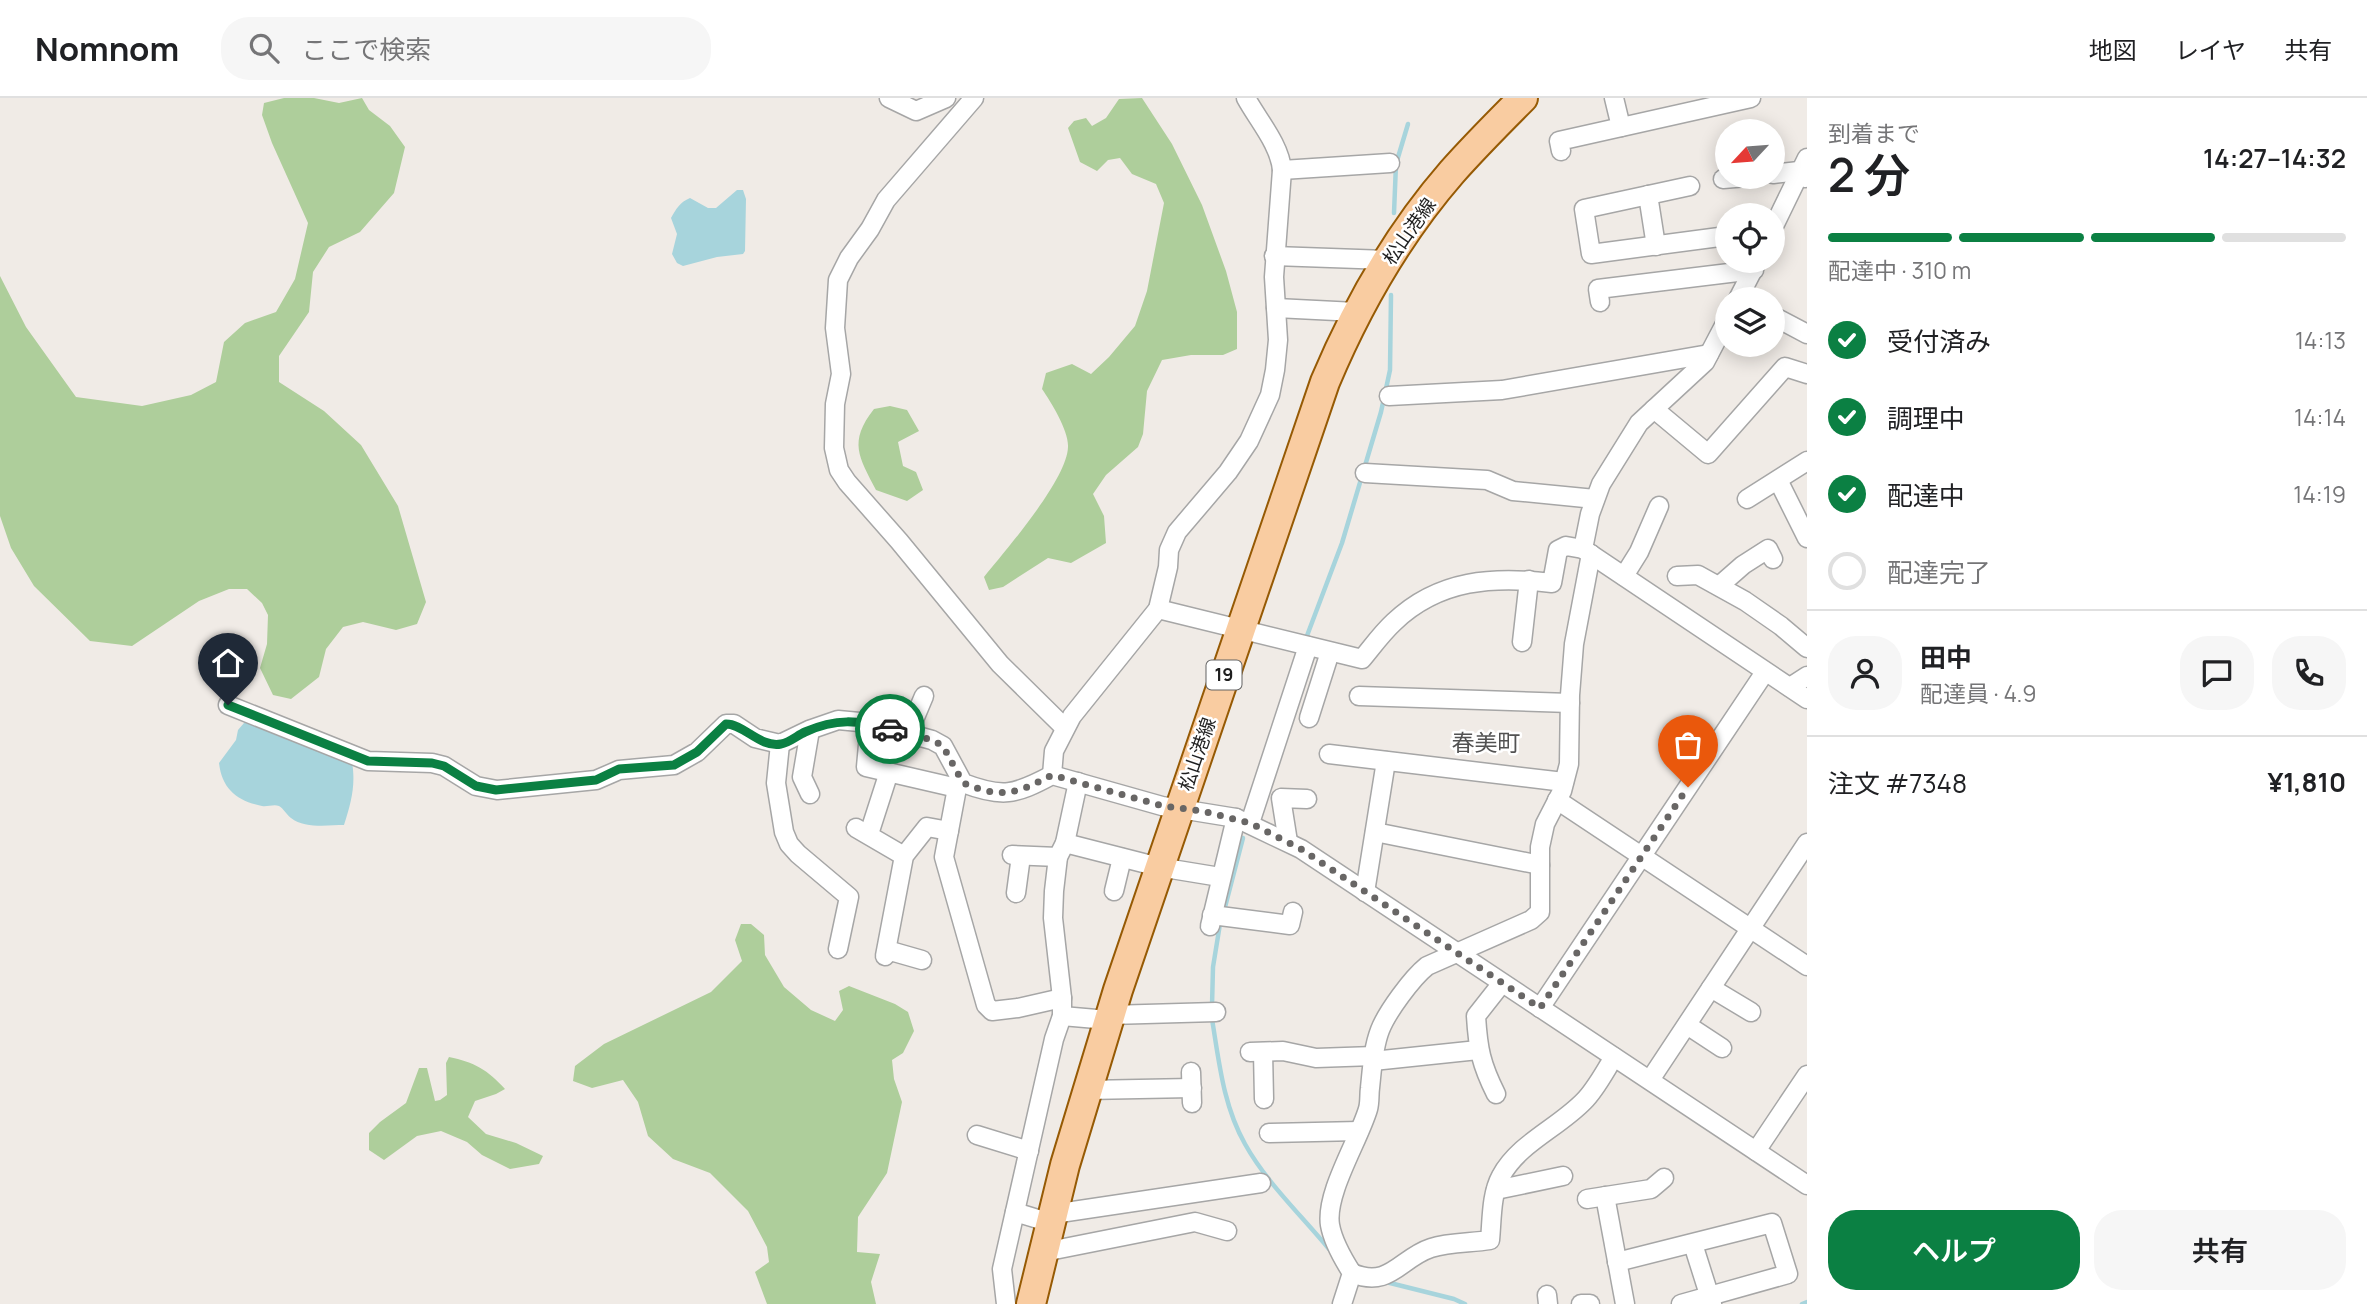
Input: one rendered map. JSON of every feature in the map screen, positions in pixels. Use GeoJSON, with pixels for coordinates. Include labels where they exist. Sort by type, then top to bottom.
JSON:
{"type":"FeatureCollection","features":[{"type":"Feature","properties":{"kind":"main road","name":"松山港線"},"geometry":{"type":"LineString","coordinates":[[1038,1278],[1086,1090],[1118,1016],[1159,867],[1325,382],[1356,312],[1408,229],[1451,172],[1523,98]]}},
{"type":"Feature","properties":{"kind":"street"},"geometry":{"type":"LineString","coordinates":[[888,98],[916,111],[946,98]]}},
{"type":"Feature","properties":{"kind":"street"},"geometry":{"type":"LineString","coordinates":[[974,98],[886,200],[838,280],[835,328],[841,374],[835,404],[834,448],[839,470],[847,482],[900,541],[1000,664],[1065,728]]}},
{"type":"Feature","properties":{"kind":"street"},"geometry":{"type":"LineString","coordinates":[[1052,775],[1054,751],[1065,728],[1158,609],[1168,567],[1169,550],[1177,532],[1228,472],[1261,418],[1270,395],[1278,340],[1274,256],[1282,162],[1246,98]]}},
{"type":"Feature","properties":{"kind":"street"},"geometry":{"type":"LineString","coordinates":[[1614,98],[1621,127]]}},
{"type":"Feature","properties":{"kind":"street"},"geometry":{"type":"LineString","coordinates":[[1561,151],[1559,141],[1751,98]]}},
{"type":"Feature","properties":{"kind":"street"},"geometry":{"type":"LineString","coordinates":[[1282,170],[1390,163]]}},
{"type":"Feature","properties":{"kind":"street"},"geometry":{"type":"LineString","coordinates":[[1785,172],[1804,170]]}},
{"type":"Feature","properties":{"kind":"street"},"geometry":{"type":"LineString","coordinates":[[1785,206],[1804,170]]}},
{"type":"Feature","properties":{"kind":"street"},"geometry":{"type":"LineString","coordinates":[[1690,186],[1584,209],[1591,254],[1715,238]]}},
{"type":"Feature","properties":{"kind":"street"},"geometry":{"type":"LineString","coordinates":[[1648,195],[1657,246]]}},
{"type":"Feature","properties":{"kind":"street"},"geometry":{"type":"LineString","coordinates":[[1274,256],[1387,260]]}},
{"type":"Feature","properties":{"kind":"street"},"geometry":{"type":"LineString","coordinates":[[1600,302],[1598,289],[1715,271]]}},
{"type":"Feature","properties":{"kind":"street"},"geometry":{"type":"LineString","coordinates":[[1276,308],[1356,312]]}},
{"type":"Feature","properties":{"kind":"street"},"geometry":{"type":"LineString","coordinates":[[1785,322],[1807,334]]}},
{"type":"Feature","properties":{"kind":"street"},"geometry":{"type":"LineString","coordinates":[[1614,1057],[1585,1100],[1521,1150],[1501,1176],[1496,1190],[1490,1240],[1439,1245],[1426,1249],[1386,1275],[1364,1278],[1352,1273],[1333,1234],[1330,1209],[1369,1107],[1374,1058],[1381,1028],[1390,1010],[1427,966],[1531,920],[1540,912],[1541,847],[1545,824],[1557,800],[1569,764],[1574,644],[1595,499],[1601,484],[1639,423],[1705,362],[1715,343]]}},
{"type":"Feature","properties":{"kind":"street"},"geometry":{"type":"LineString","coordinates":[[1389,396],[1502,390],[1709,354]]}},
{"type":"Feature","properties":{"kind":"street"},"geometry":{"type":"LineString","coordinates":[[1654,409],[1708,454],[1785,367],[1807,374]]}},
{"type":"Feature","properties":{"kind":"street"},"geometry":{"type":"LineString","coordinates":[[1747,499],[1807,461]]}},
{"type":"Feature","properties":{"kind":"street"},"geometry":{"type":"LineString","coordinates":[[1365,473],[1487,480],[1513,491],[1595,499]]}},
{"type":"Feature","properties":{"kind":"street"},"geometry":{"type":"LineString","coordinates":[[1778,480],[1800,505],[1807,538]]}},
{"type":"Feature","properties":{"kind":"street"},"geometry":{"type":"LineString","coordinates":[[1624,576],[1639,552],[1659,506]]}},
{"type":"Feature","properties":{"kind":"street"},"geometry":{"type":"LineString","coordinates":[[1158,609],[1362,659],[1394,622],[1415,606],[1453,586],[1512,578],[1552,583],[1558,550],[1566,546],[1587,551],[1807,699]]}},
{"type":"Feature","properties":{"kind":"street"},"geometry":{"type":"LineString","coordinates":[[1718,586],[1768,549],[1773,559]]}},
{"type":"Feature","properties":{"kind":"street"},"geometry":{"type":"LineString","coordinates":[[1677,576],[1698,575],[1718,586],[1781,625],[1807,648]]}},
{"type":"Feature","properties":{"kind":"street"},"geometry":{"type":"LineString","coordinates":[[1521,642],[1528,580]]}},
{"type":"Feature","properties":{"kind":"street"},"geometry":{"type":"LineString","coordinates":[[1293,912],[1290,925],[1211,921],[1220,877],[1308,646]]}},
{"type":"Feature","properties":{"kind":"street"},"geometry":{"type":"LineString","coordinates":[[1309,718],[1330,652]]}},
{"type":"Feature","properties":{"kind":"street"},"geometry":{"type":"LineString","coordinates":[[1540,1008],[1765,672]]}},
{"type":"Feature","properties":{"kind":"street"},"geometry":{"type":"LineString","coordinates":[[1790,687],[1807,676]]}},
{"type":"Feature","properties":{"kind":"street"},"geometry":{"type":"LineString","coordinates":[[908,734],[925,696]]}},
{"type":"Feature","properties":{"kind":"street"},"geometry":{"type":"LineString","coordinates":[[1359,696],[1570,703]]}},
{"type":"Feature","properties":{"kind":"street"},"geometry":{"type":"LineString","coordinates":[[228,705],[368,761],[432,763],[444,766],[476,786],[496,790],[596,780],[619,769],[674,765],[697,752],[726,724],[734,724],[755,738],[780,744],[838,720],[870,723],[932,740],[943,746],[960,785],[944,857],[986,1005],[992,1011],[1062,1007],[1118,1016],[1216,1012]]}},
{"type":"Feature","properties":{"kind":"street"},"geometry":{"type":"LineString","coordinates":[[870,723],[866,767],[981,790],[1011,793],[1027,789],[1052,775],[1179,808],[1243,820],[1288,842],[1807,1185]]}},
{"type":"Feature","properties":{"kind":"street"},"geometry":{"type":"LineString","coordinates":[[810,730],[802,777],[810,794]]}},
{"type":"Feature","properties":{"kind":"street"},"geometry":{"type":"LineString","coordinates":[[780,744],[776,783],[784,832],[789,844],[797,854],[849,897],[838,948]]}},
{"type":"Feature","properties":{"kind":"street"},"geometry":{"type":"LineString","coordinates":[[1329,754],[1564,782]]}},
{"type":"Feature","properties":{"kind":"street"},"geometry":{"type":"LineString","coordinates":[[1365,892],[1386,761]]}},
{"type":"Feature","properties":{"kind":"street"},"geometry":{"type":"LineString","coordinates":[[889,772],[863,831],[904,856]]}},
{"type":"Feature","properties":{"kind":"street"},"geometry":{"type":"LineString","coordinates":[[1006,1304],[1002,1269],[1062,1007],[1053,918],[1062,850],[1078,782]]}},
{"type":"Feature","properties":{"kind":"street"},"geometry":{"type":"LineString","coordinates":[[1288,842],[1281,798],[1307,799]]}},
{"type":"Feature","properties":{"kind":"street"},"geometry":{"type":"LineString","coordinates":[[1557,800],[1807,966]]}},
{"type":"Feature","properties":{"kind":"street"},"geometry":{"type":"LineString","coordinates":[[922,960],[886,953],[904,856],[927,827],[949,831]]}},
{"type":"Feature","properties":{"kind":"street"},"geometry":{"type":"LineString","coordinates":[[1375,832],[1540,865]]}},
{"type":"Feature","properties":{"kind":"street"},"geometry":{"type":"LineString","coordinates":[[1650,1080],[1807,843]]}},
{"type":"Feature","properties":{"kind":"street"},"geometry":{"type":"LineString","coordinates":[[1016,893],[1016,856],[1062,850],[1122,858],[1220,877]]}},
{"type":"Feature","properties":{"kind":"street"},"geometry":{"type":"LineString","coordinates":[[1114,891],[1122,858]]}},
{"type":"Feature","properties":{"kind":"street"},"geometry":{"type":"LineString","coordinates":[[1496,1094],[1483,1068],[1478,1050],[1476,1016],[1502,983]]}},
{"type":"Feature","properties":{"kind":"street"},"geometry":{"type":"LineString","coordinates":[[1711,988],[1751,1012]]}},
{"type":"Feature","properties":{"kind":"street"},"geometry":{"type":"LineString","coordinates":[[1118,1016],[1137,1033]]}},
{"type":"Feature","properties":{"kind":"street"},"geometry":{"type":"LineString","coordinates":[[1687,1025],[1722,1048]]}},
{"type":"Feature","properties":{"kind":"street"},"geometry":{"type":"LineString","coordinates":[[1264,1099],[1257,1052],[1283,1051],[1316,1058],[1374,1058],[1478,1050]]}},
{"type":"Feature","properties":{"kind":"street"},"geometry":{"type":"LineString","coordinates":[[1756,1151],[1807,1075]]}},
{"type":"Feature","properties":{"kind":"street"},"geometry":{"type":"LineString","coordinates":[[1086,1090],[1192,1088]]}},
{"type":"Feature","properties":{"kind":"street"},"geometry":{"type":"LineString","coordinates":[[1272,1129],[1359,1131]]}},
{"type":"Feature","properties":{"kind":"street"},"geometry":{"type":"LineString","coordinates":[[977,1135],[1029,1151]]}},
{"type":"Feature","properties":{"kind":"street"},"geometry":{"type":"LineString","coordinates":[[1496,1190],[1563,1176]]}},
{"type":"Feature","properties":{"kind":"street"},"geometry":{"type":"LineString","coordinates":[[1625,1304],[1617,1262],[1596,1197],[1651,1189],[1664,1178]]}},
{"type":"Feature","properties":{"kind":"street"},"geometry":{"type":"LineString","coordinates":[[1015,1212],[1052,1218],[1261,1182]]}},
{"type":"Feature","properties":{"kind":"street"},"geometry":{"type":"LineString","coordinates":[[1002,1269],[1038,1278],[1195,1222],[1227,1231]]}},
{"type":"Feature","properties":{"kind":"street"},"geometry":{"type":"LineString","coordinates":[[1617,1262],[1772,1223],[1788,1274],[1711,1301],[1681,1304]]}},
{"type":"Feature","properties":{"kind":"street"},"geometry":{"type":"LineString","coordinates":[[1693,1244],[1711,1301]]}},
{"type":"Feature","properties":{"kind":"street"},"geometry":{"type":"LineString","coordinates":[[1342,1304],[1352,1273]]}},
{"type":"Feature","properties":{"kind":"street"},"geometry":{"type":"LineString","coordinates":[[1581,1304],[1590,1304]]}},
{"type":"Feature","properties":{"kind":"green space"},"geometry":{"type":"Polygon","coordinates":[[[284,98],[314,98],[339,103],[362,98],[369,110],[390,126],[405,147],[394,193],[360,232],[329,247],[313,272],[309,312],[279,356],[279,382],[324,411],[361,445],[398,506],[426,602],[417,624],[396,630],[363,622],[343,627],[326,649],[319,677],[291,699],[273,695],[260,668],[267,644],[268,615],[262,603],[247,589],[229,589],[199,601],[132,646],[90,641],[34,586],[11,548],[0,516],[0,276],[26,327],[76,397],[142,406],[191,395],[216,382],[224,342],[245,323],[276,312],[295,279],[308,223],[262,115],[264,103],[284,98]]]}},
{"type":"Feature","properties":{"kind":"green space"},"geometry":{"type":"Polygon","coordinates":[[[1142,98],[1172,144],[1202,205],[1226,271],[1237,312],[1237,349],[1223,355],[1191,355],[1162,360],[1147,391],[1143,434],[1138,447],[1106,475],[1093,494],[1104,516],[1106,543],[1071,563],[1048,558],[1003,587],[989,590],[984,577],[1034,515],[1065,461],[1068,440],[1063,425],[1042,389],[1046,373],[1072,364],[1091,374],[1135,326],[1147,291],[1164,203],[1156,184],[1132,174],[1120,158],[1108,160],[1097,171],[1080,162],[1068,128],[1074,121],[1086,118],[1092,126],[1106,118],[1119,99],[1142,98]]]}},
{"type":"Feature","properties":{"kind":"green space"},"geometry":{"type":"Polygon","coordinates":[[[890,406],[907,410],[919,431],[898,442],[903,466],[916,472],[923,490],[907,501],[876,490],[859,450],[861,431],[874,409],[890,406]]]}},
{"type":"Feature","properties":{"kind":"green space"},"geometry":{"type":"Polygon","coordinates":[[[741,924],[751,924],[764,935],[765,955],[784,987],[811,1010],[835,1021],[843,1010],[839,991],[849,986],[908,1012],[914,1031],[903,1053],[892,1060],[894,1079],[902,1102],[887,1173],[858,1217],[857,1252],[880,1254],[871,1282],[876,1304],[767,1304],[755,1272],[769,1262],[767,1247],[748,1211],[710,1173],[673,1159],[648,1136],[638,1102],[623,1080],[592,1088],[573,1081],[575,1066],[604,1044],[711,992],[742,961],[735,940],[741,924]]]}},
{"type":"Feature","properties":{"kind":"green space"},"geometry":{"type":"Polygon","coordinates":[[[449,1057],[480,1068],[505,1089],[475,1101],[468,1117],[486,1134],[516,1143],[543,1156],[539,1164],[510,1169],[482,1155],[467,1142],[441,1131],[417,1136],[384,1160],[369,1150],[369,1133],[406,1103],[419,1068],[427,1068],[435,1101],[447,1095],[446,1063],[449,1057]]]}},
{"type":"Feature","properties":{"kind":"water"},"geometry":{"type":"Polygon","coordinates":[[[737,190],[743,190],[746,199],[743,254],[717,257],[683,266],[677,263],[672,254],[677,234],[671,218],[679,206],[690,198],[708,208],[716,208],[737,190]]]}},
{"type":"Feature","properties":{"kind":"water"},"geometry":{"type":"Polygon","coordinates":[[[250,721],[352,762],[352,794],[344,825],[303,824],[291,818],[279,806],[253,804],[238,797],[227,787],[219,763],[236,740],[238,730],[250,721]]]}},
{"type":"Feature","properties":{"kind":"waterway"},"geometry":{"type":"LineString","coordinates":[[1394,213],[1396,164],[1408,124]]}},
{"type":"Feature","properties":{"kind":"waterway"},"geometry":{"type":"LineString","coordinates":[[1305,641],[1342,543],[1381,412],[1390,370],[1391,295]]}},
{"type":"Feature","properties":{"kind":"waterway"},"geometry":{"type":"LineString","coordinates":[[1224,911],[1243,838]]}},
{"type":"Feature","properties":{"kind":"waterway"},"geometry":{"type":"LineString","coordinates":[[1212,1006],[1213,967],[1220,924]]}},
{"type":"Feature","properties":{"kind":"waterway"},"geometry":{"type":"LineString","coordinates":[[1212,1019],[1227,1098],[1245,1144],[1273,1185],[1329,1249]]}},
{"type":"Feature","properties":{"kind":"waterway"},"geometry":{"type":"LineString","coordinates":[[1386,1282],[1465,1304]]}},
{"type":"Feature","properties":{"kind":"waterway"},"geometry":{"type":"LineString","coordinates":[[1802,1304],[1807,1302]]}},
{"type":"Feature","properties":{"kind":"way so far"},"geometry":{"type":"LineString","coordinates":[[890,729],[932,740],[943,746],[963,783],[981,790],[1011,793],[1027,789],[1052,775],[1163,806],[1202,811],[1250,823],[1301,849],[1540,1008],[1688,787]]}},
{"type":"Feature","properties":{"kind":"district","name":"春美町"},"geometry":{"type":"Point","coordinates":[1486,743]}},
{"type":"Feature","properties":{"kind":"route"},"geometry":{"type":"LineString","coordinates":[[228,705],[368,761],[432,763],[444,766],[476,786],[496,790],[596,780],[619,769],[674,765],[697,752],[726,724],[734,724],[755,738],[780,744],[838,720],[870,723],[890,729]]}}]}
